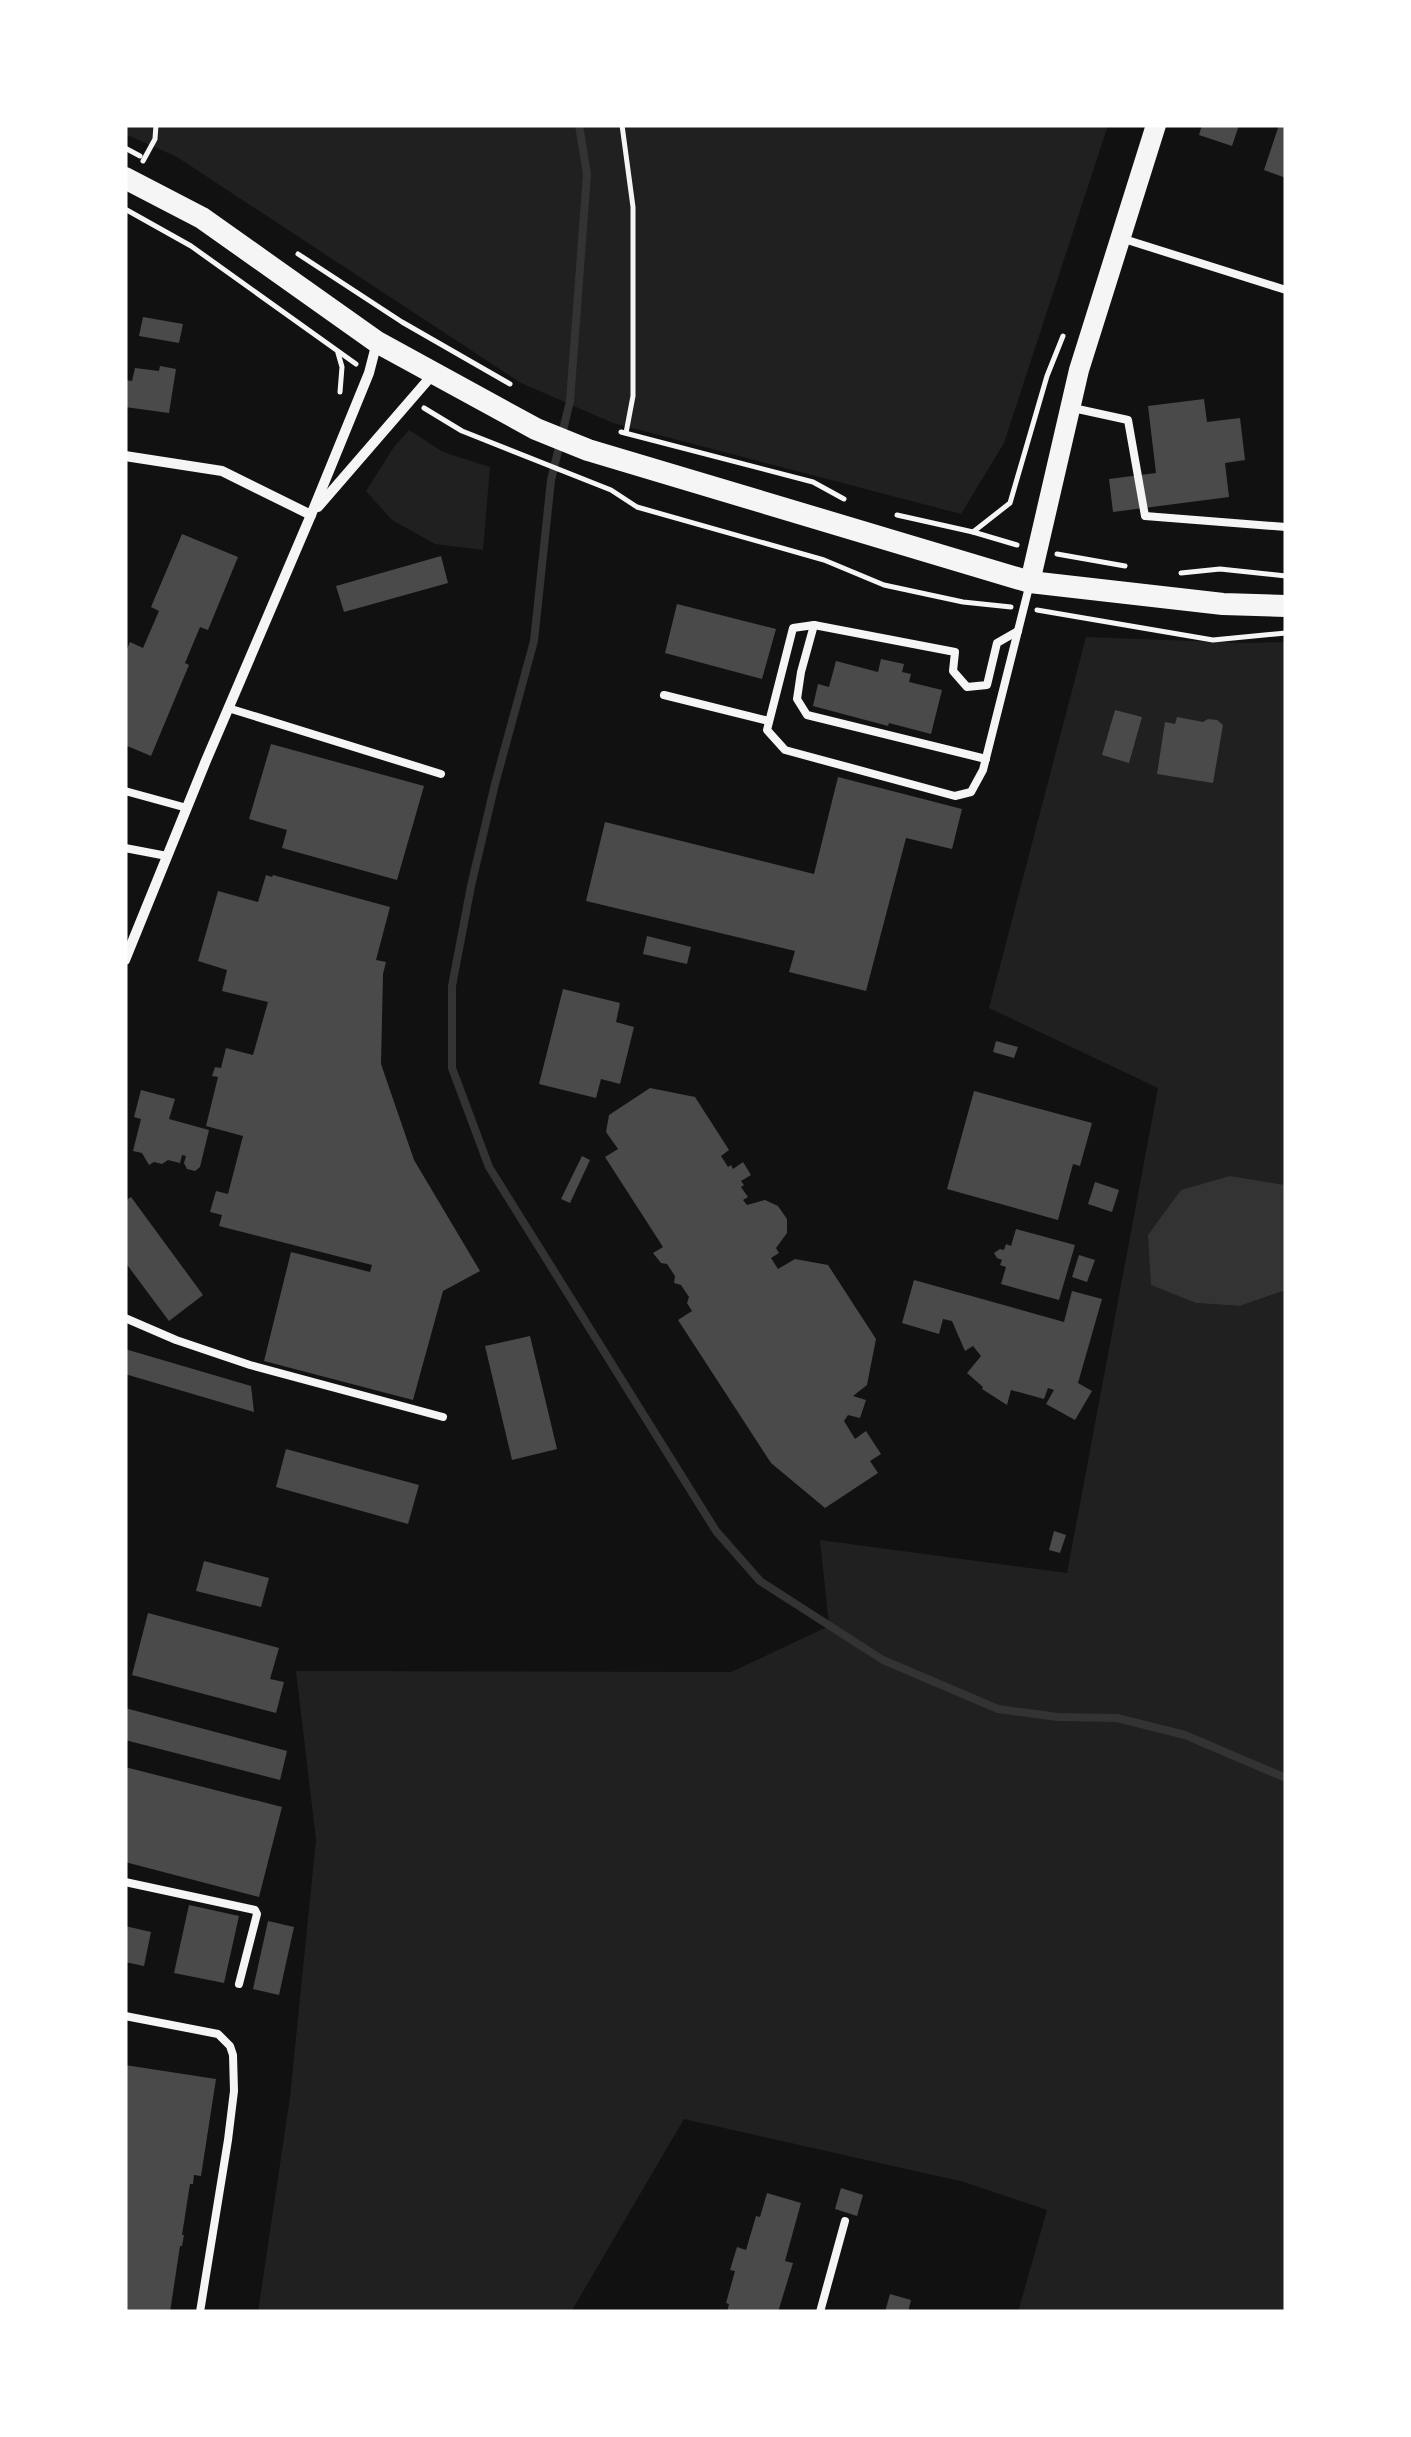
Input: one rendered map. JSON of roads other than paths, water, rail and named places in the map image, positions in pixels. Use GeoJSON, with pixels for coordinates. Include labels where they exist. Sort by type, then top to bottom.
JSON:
{"type":"FeatureCollection","features":[{"type":"Feature","properties":{"kind":"main road"},"geometry":{"type":"LineString","coordinates":[[1030,582],[1069,408],[1156,125]]}},
{"type":"Feature","properties":{"kind":"main road"},"geometry":{"type":"LineString","coordinates":[[125,178],[202,218],[378,342],[536,429],[588,450],[1030,582],[1223,604],[1286,606]]}},
{"type":"Feature","properties":{"kind":"street"},"geometry":{"type":"LineString","coordinates":[[125,960],[311,516],[378,342]]}},
{"type":"Feature","properties":{"kind":"street"},"geometry":{"type":"LineString","coordinates":[[311,516],[434,372]]}},
{"type":"Feature","properties":{"kind":"street"},"geometry":{"type":"LineString","coordinates":[[125,456],[222,471],[311,516]]}},
{"type":"Feature","properties":{"kind":"lane"},"geometry":{"type":"LineString","coordinates":[[1120,238],[1286,290]]}},
{"type":"Feature","properties":{"kind":"lane"},"geometry":{"type":"LineString","coordinates":[[1069,408],[1128,420],[1145,516],[1286,527]]}},
{"type":"Feature","properties":{"kind":"lane"},"geometry":{"type":"LineString","coordinates":[[1018,631],[997,643],[987,685],[966,687],[953,671],[955,652],[814,625],[793,628],[766,730],[786,750],[955,796],[971,792],[983,770],[1024,608],[1030,582]]}},
{"type":"Feature","properties":{"kind":"lane"},"geometry":{"type":"LineString","coordinates":[[814,625],[797,699],[807,714],[986,759]]}},
{"type":"Feature","properties":{"kind":"lane"},"geometry":{"type":"LineString","coordinates":[[664,695],[769,721]]}},
{"type":"Feature","properties":{"kind":"lane"},"geometry":{"type":"LineString","coordinates":[[228,708],[441,774]]}},
{"type":"Feature","properties":{"kind":"lane"},"geometry":{"type":"LineString","coordinates":[[125,791],[187,808]]}},
{"type":"Feature","properties":{"kind":"lane"},"geometry":{"type":"LineString","coordinates":[[125,848],[167,856]]}},
{"type":"Feature","properties":{"kind":"lane"},"geometry":{"type":"LineString","coordinates":[[125,1318],[250,1365],[443,1417]]}},
{"type":"Feature","properties":{"kind":"lane"},"geometry":{"type":"LineString","coordinates":[[125,1882],[255,1910],[258,1914],[239,1984]]}},
{"type":"Feature","properties":{"kind":"lane"},"geometry":{"type":"LineString","coordinates":[[125,2016],[218,2034],[233,2055],[234,2091],[228,2140],[200,2312]]}},
{"type":"Feature","properties":{"kind":"lane"},"geometry":{"type":"LineString","coordinates":[[820,2312],[845,2222]]}},
{"type":"Feature","properties":{"kind":"waterway"},"geometry":{"type":"LineString","coordinates":[[579,125],[587,174],[570,401],[551,480],[534,641],[495,784],[452,986],[452,1068],[489,1167],[716,1531],[760,1581],[883,1660],[998,1709],[1058,1717],[1117,1718],[1185,1735],[1286,1778]]}}]}
